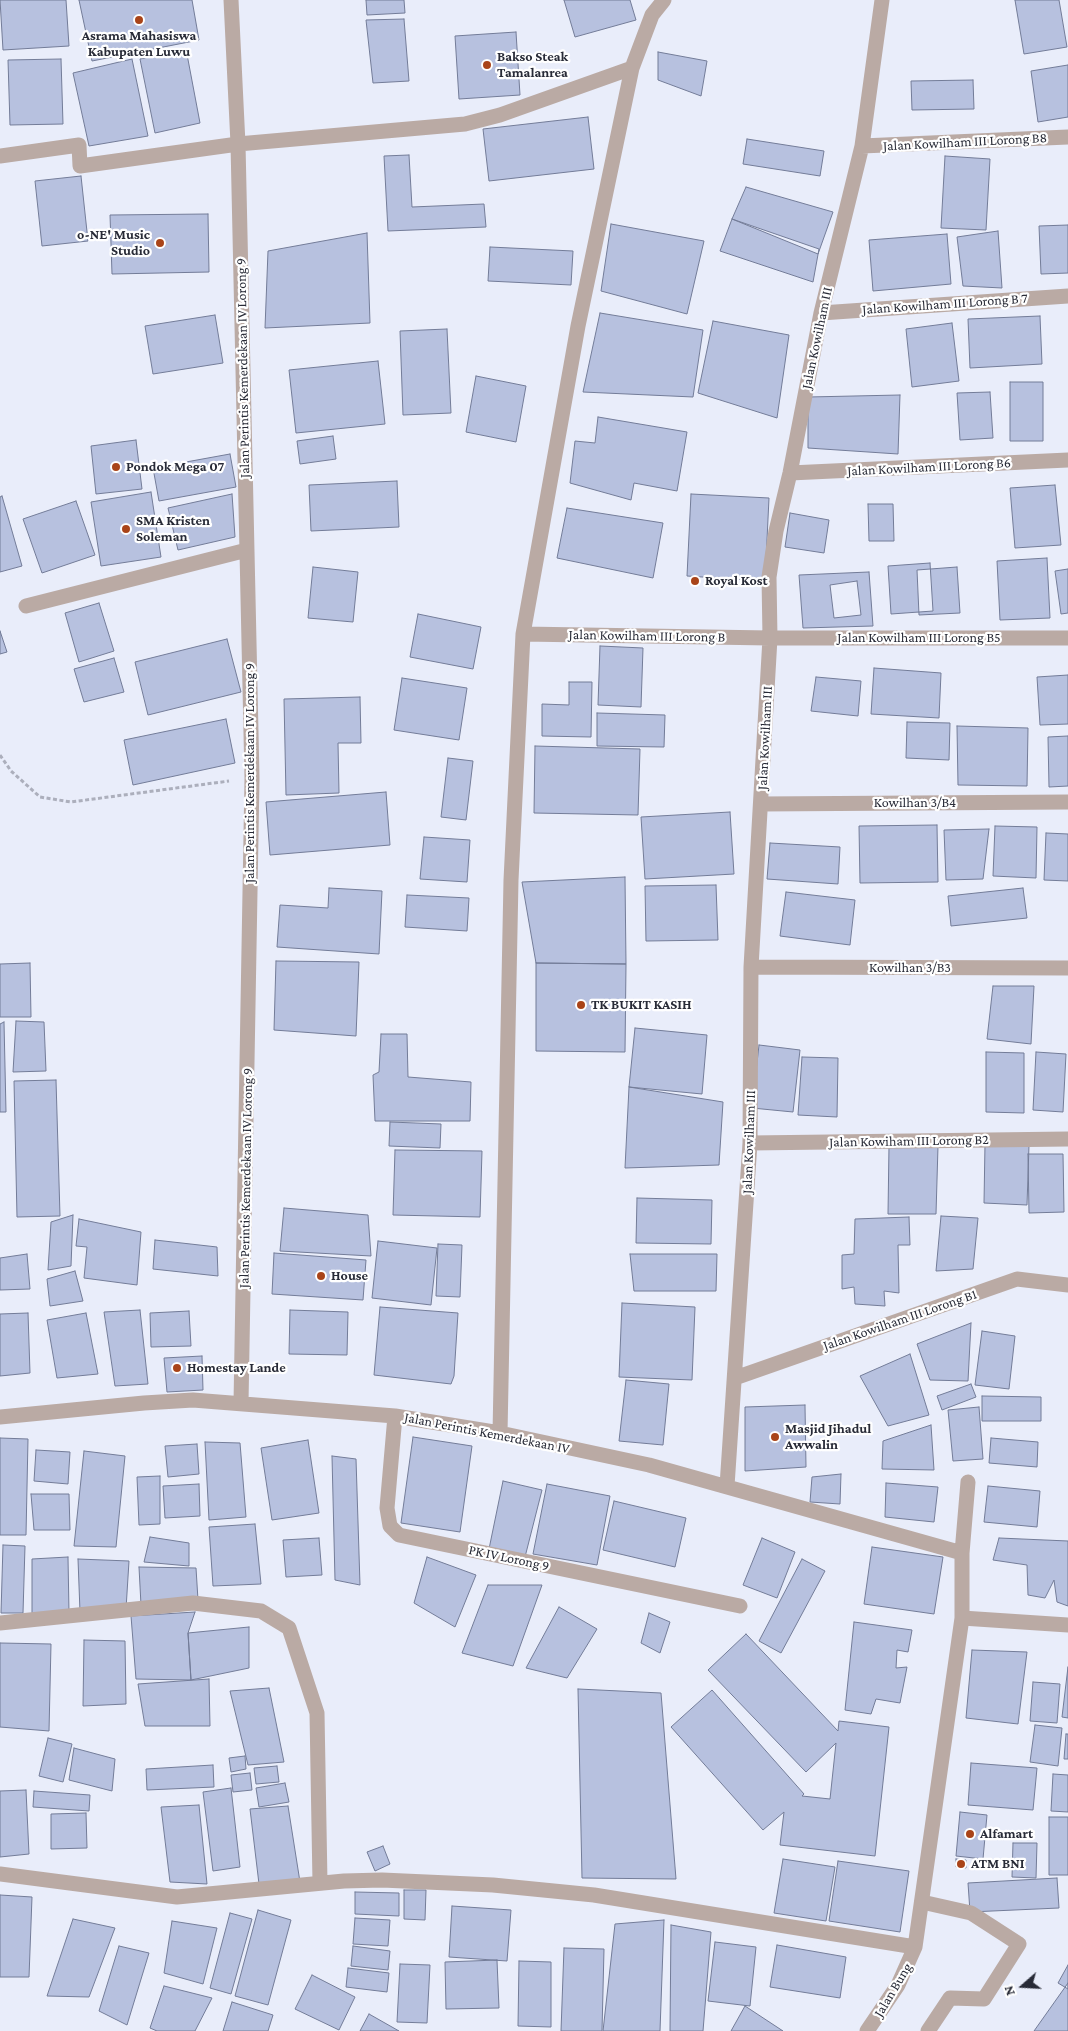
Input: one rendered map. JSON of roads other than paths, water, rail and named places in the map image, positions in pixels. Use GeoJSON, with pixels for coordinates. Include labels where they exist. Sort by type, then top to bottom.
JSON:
{"type":"FeatureCollection","features":[{"type":"Feature","properties":{"kind":"street","name":"Jalan Perintis Kemerdekaan IV Lorong 9"},"geometry":{"type":"LineString","coordinates":[[231,0],[238,144],[252,778],[241,1403]]}},
{"type":"Feature","properties":{"kind":"street"},"geometry":{"type":"LineString","coordinates":[[500,1433],[511,880],[523,634],[578,326],[632,68],[652,15],[664,0]]}},
{"type":"Feature","properties":{"kind":"street","name":"Jalan Kowilham III"},"geometry":{"type":"LineString","coordinates":[[727,1486],[750,1143],[751,967],[770,638],[769,577],[776,530],[790,473],[821,313],[862,146],[882,0]]}},
{"type":"Feature","properties":{"kind":"street"},"geometry":{"type":"LineString","coordinates":[[0,156],[79,145],[80,166],[238,144],[465,124],[500,115],[632,68]]}},
{"type":"Feature","properties":{"kind":"street","name":"Jalan Kowilham III Lorong B8"},"geometry":{"type":"LineString","coordinates":[[862,146],[1068,137]]}},
{"type":"Feature","properties":{"kind":"street","name":"Jalan Kowilham III Lorong B 7"},"geometry":{"type":"LineString","coordinates":[[821,313],[1068,296]]}},
{"type":"Feature","properties":{"kind":"street","name":"Jalan Kowilham III Lorong B6"},"geometry":{"type":"LineString","coordinates":[[790,473],[1068,460]]}},
{"type":"Feature","properties":{"kind":"street"},"geometry":{"type":"LineString","coordinates":[[26,606],[247,550]]}},
{"type":"Feature","properties":{"kind":"street","name":"Jalan Kowilham III Lorong B"},"geometry":{"type":"LineString","coordinates":[[523,634],[770,638]]}},
{"type":"Feature","properties":{"kind":"street","name":"Jalan Kowilham III Lorong B5"},"geometry":{"type":"LineString","coordinates":[[770,638],[1068,638]]}},
{"type":"Feature","properties":{"kind":"street","name":"Kowilhan 3/B4"},"geometry":{"type":"LineString","coordinates":[[761,804],[1068,802]]}},
{"type":"Feature","properties":{"kind":"street","name":"Kowilhan 3/B3"},"geometry":{"type":"LineString","coordinates":[[751,967],[1068,968]]}},
{"type":"Feature","properties":{"kind":"street","name":"Jalan Kowiham III Lorong B2"},"geometry":{"type":"LineString","coordinates":[[750,1143],[1068,1138]]}},
{"type":"Feature","properties":{"kind":"street","name":"Jalan Kowilham III Lorong B1"},"geometry":{"type":"LineString","coordinates":[[735,1378],[1017,1279],[1068,1286]]}},
{"type":"Feature","properties":{"kind":"street","name":"Jalan Perintis Kemerdekaan IV"},"geometry":{"type":"LineString","coordinates":[[0,1417],[193,1400],[241,1403],[299,1410],[395,1416],[500,1433],[649,1465],[962,1553]]}},
{"type":"Feature","properties":{"kind":"street","name":"PK IV Lorong 9"},"geometry":{"type":"LineString","coordinates":[[395,1416],[387,1508],[390,1526],[400,1535],[740,1606]]}},
{"type":"Feature","properties":{"kind":"street","name":"Jalan Bung"},"geometry":{"type":"LineString","coordinates":[[867,2031],[898,1985],[915,1947],[962,1618],[962,1553],[968,1482]]}},
{"type":"Feature","properties":{"kind":"street"},"geometry":{"type":"LineString","coordinates":[[0,1623],[193,1603],[261,1611],[289,1628],[317,1713],[320,1883]]}},
{"type":"Feature","properties":{"kind":"street"},"geometry":{"type":"LineString","coordinates":[[962,1618],[1068,1625]]}},
{"type":"Feature","properties":{"kind":"street"},"geometry":{"type":"LineString","coordinates":[[0,1874],[95,1888],[177,1897],[320,1883],[382,1880],[493,1885],[584,1894],[915,1947]]}},
{"type":"Feature","properties":{"kind":"street"},"geometry":{"type":"LineString","coordinates":[[922,1902],[971,1913],[1019,1944],[984,1999],[950,1998],[928,2031]]}},
{"type":"Feature","properties":{"kind":"place","name":"Asrama Mahasiswa Kabupaten Luwu"},"geometry":{"type":"Point","coordinates":[139,20]}},
{"type":"Feature","properties":{"kind":"place","name":"Bakso Steak Tamalanrea"},"geometry":{"type":"Point","coordinates":[487,65]}},
{"type":"Feature","properties":{"kind":"place","name":"o-NE' Music Studio"},"geometry":{"type":"Point","coordinates":[160,243]}},
{"type":"Feature","properties":{"kind":"place","name":"Pondok Mega 07"},"geometry":{"type":"Point","coordinates":[116,467]}},
{"type":"Feature","properties":{"kind":"place","name":"SMA Kristen Soleman"},"geometry":{"type":"Point","coordinates":[126,529]}},
{"type":"Feature","properties":{"kind":"place","name":"Royal Kost"},"geometry":{"type":"Point","coordinates":[695,581]}},
{"type":"Feature","properties":{"kind":"place","name":"TK BUKIT KASIH"},"geometry":{"type":"Point","coordinates":[581,1005]}},
{"type":"Feature","properties":{"kind":"place","name":"House"},"geometry":{"type":"Point","coordinates":[321,1276]}},
{"type":"Feature","properties":{"kind":"place","name":"Homestay Lande"},"geometry":{"type":"Point","coordinates":[177,1368]}},
{"type":"Feature","properties":{"kind":"place","name":"Masjid Jihadul Awwalin"},"geometry":{"type":"Point","coordinates":[775,1437]}},
{"type":"Feature","properties":{"kind":"place","name":"Alfamart"},"geometry":{"type":"Point","coordinates":[970,1834]}},
{"type":"Feature","properties":{"kind":"place","name":"ATM BNI"},"geometry":{"type":"Point","coordinates":[961,1864]}}]}
